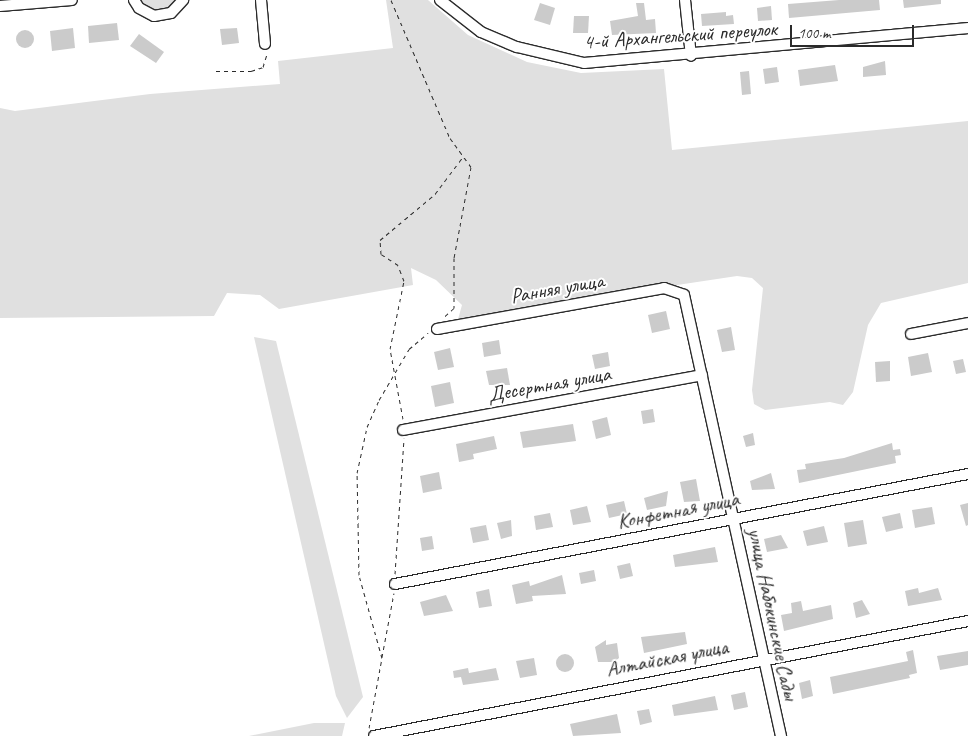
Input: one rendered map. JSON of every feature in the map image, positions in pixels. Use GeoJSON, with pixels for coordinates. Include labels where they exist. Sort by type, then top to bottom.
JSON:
{"type":"FeatureCollection","features":[{"type":"Feature","properties":{"kind":"street"},"geometry":{"type":"LineString","coordinates":[[0,6],[72,0]]}},
{"type":"Feature","properties":{"kind":"street"},"geometry":{"type":"LineString","coordinates":[[134,0],[139,8],[154,16],[171,13],[183,0]]}},
{"type":"Feature","properties":{"kind":"street"},"geometry":{"type":"LineString","coordinates":[[261,0],[265,44]]}},
{"type":"Feature","properties":{"kind":"street","name":"4-й Архангельский переулок"},"geometry":{"type":"LineString","coordinates":[[440,0],[482,32],[567,61],[615,63],[968,28]]}},
{"type":"Feature","properties":{"kind":"street"},"geometry":{"type":"LineString","coordinates":[[685,0],[691,56]]}},
{"type":"Feature","properties":{"kind":"street","name":"Ранняя улица"},"geometry":{"type":"LineString","coordinates":[[437,329],[664,288],[684,295]]}},
{"type":"Feature","properties":{"kind":"street","name":"улица Набокинские Сады"},"geometry":{"type":"LineString","coordinates":[[684,295],[781,736]]}},
{"type":"Feature","properties":{"kind":"street"},"geometry":{"type":"LineString","coordinates":[[911,334],[968,323]]}},
{"type":"Feature","properties":{"kind":"street","name":"Десертная улица"},"geometry":{"type":"LineString","coordinates":[[403,430],[702,375]]}},
{"type":"Feature","properties":{"kind":"street","name":"Конфетная улица"},"geometry":{"type":"LineString","coordinates":[[395,584],[968,474]]}},
{"type":"Feature","properties":{"kind":"street","name":"Алтайская улица"},"geometry":{"type":"LineString","coordinates":[[374,736],[763,659],[968,621]]}},
{"type":"Feature","properties":{"kind":"path"},"geometry":{"type":"LineString","coordinates":[[382,658],[359,575],[356,493],[367,426],[396,371],[420,337],[437,329],[454,308],[454,258],[472,177],[471,167],[462,158],[431,96],[391,0]]}},
{"type":"Feature","properties":{"kind":"path"},"geometry":{"type":"LineString","coordinates":[[216,71],[263,67],[268,57],[265,44]]}},
{"type":"Feature","properties":{"kind":"path"},"geometry":{"type":"LineString","coordinates":[[368,736],[371,701],[382,658],[395,584],[396,517],[405,462],[396,371],[390,349],[404,281],[398,264],[381,254],[380,240],[435,194],[462,158]]}},
{"type":"Feature","properties":{"kind":"shaded area"},"geometry":{"type":"Polygon","coordinates":[[[139,0],[179,0],[161,12],[147,9],[139,0]]]}},
{"type":"Feature","properties":{"kind":"shaded area"},"geometry":{"type":"Polygon","coordinates":[[[386,0],[428,0],[468,35],[527,62],[581,73],[664,69],[672,150],[968,121],[968,283],[881,303],[868,325],[853,392],[843,405],[830,402],[765,410],[754,404],[752,390],[763,288],[752,278],[737,276],[511,310],[465,331],[455,330],[462,305],[436,280],[411,268],[413,285],[279,309],[260,295],[227,293],[214,316],[0,318],[0,108],[15,111],[150,94],[280,84],[278,61],[393,48],[386,0]]]}},
{"type":"Feature","properties":{"kind":"shaded area"},"geometry":{"type":"Polygon","coordinates":[[[254,337],[276,341],[363,697],[347,718],[336,696],[254,337]]]}},
{"type":"Feature","properties":{"kind":"shaded area"},"geometry":{"type":"Polygon","coordinates":[[[314,723],[345,723],[342,736],[249,736],[314,723]]]}},
{"type":"Feature","properties":{"kind":"building"},"geometry":{"type":"Polygon","coordinates":[[[839,0],[879,0],[880,10],[789,18],[788,4],[839,0]]]}},
{"type":"Feature","properties":{"kind":"building"},"geometry":{"type":"Polygon","coordinates":[[[903,0],[941,0],[941,4],[904,8],[903,0]]]}},
{"type":"Feature","properties":{"kind":"building"},"geometry":{"type":"Polygon","coordinates":[[[540,3],[555,8],[550,25],[534,20],[540,3]]]}},
{"type":"Feature","properties":{"kind":"building"},"geometry":{"type":"Polygon","coordinates":[[[636,3],[644,3],[646,20],[655,19],[656,33],[612,35],[610,21],[638,16],[636,3]]]}},
{"type":"Feature","properties":{"kind":"building"},"geometry":{"type":"Polygon","coordinates":[[[771,6],[772,20],[758,21],[757,8],[771,6]]]}},
{"type":"Feature","properties":{"kind":"building"},"geometry":{"type":"Polygon","coordinates":[[[726,12],[726,16],[733,15],[734,24],[702,26],[701,14],[726,12]]]}},
{"type":"Feature","properties":{"kind":"building"},"geometry":{"type":"Polygon","coordinates":[[[574,16],[589,16],[588,33],[573,33],[574,16]]]}},
{"type":"Feature","properties":{"kind":"building"},"geometry":{"type":"Polygon","coordinates":[[[117,23],[119,40],[89,43],[88,26],[117,23]]]}},
{"type":"Feature","properties":{"kind":"building"},"geometry":{"type":"Polygon","coordinates":[[[73,28],[75,48],[52,51],[50,31],[73,28]]]}},
{"type":"Feature","properties":{"kind":"building"},"geometry":{"type":"Polygon","coordinates":[[[237,28],[239,43],[222,45],[220,29],[237,28]]]}},
{"type":"Feature","properties":{"kind":"building"},"geometry":{"type":"Polygon","coordinates":[[[25,30],[31,33],[34,39],[31,45],[25,48],[19,45],[16,39],[19,33],[25,30]]]}},
{"type":"Feature","properties":{"kind":"building"},"geometry":{"type":"Polygon","coordinates":[[[139,34],[164,52],[156,63],[130,46],[139,34]]]}},
{"type":"Feature","properties":{"kind":"building"},"geometry":{"type":"Polygon","coordinates":[[[885,61],[886,75],[863,77],[863,67],[885,61]]]}},
{"type":"Feature","properties":{"kind":"building"},"geometry":{"type":"Polygon","coordinates":[[[835,65],[838,81],[800,86],[798,70],[835,65]]]}},
{"type":"Feature","properties":{"kind":"building"},"geometry":{"type":"Polygon","coordinates":[[[777,67],[779,82],[765,84],[763,69],[777,67]]]}},
{"type":"Feature","properties":{"kind":"building"},"geometry":{"type":"Polygon","coordinates":[[[749,71],[751,94],[742,95],[740,72],[749,71]]]}},
{"type":"Feature","properties":{"kind":"building"},"geometry":{"type":"Polygon","coordinates":[[[666,311],[670,329],[652,333],[648,315],[666,311]]]}},
{"type":"Feature","properties":{"kind":"building"},"geometry":{"type":"Polygon","coordinates":[[[731,327],[735,350],[722,352],[717,330],[731,327]]]}},
{"type":"Feature","properties":{"kind":"building"},"geometry":{"type":"Polygon","coordinates":[[[499,340],[501,354],[484,357],[482,343],[499,340]]]}},
{"type":"Feature","properties":{"kind":"building"},"geometry":{"type":"Polygon","coordinates":[[[450,348],[454,367],[438,370],[434,352],[450,348]]]}},
{"type":"Feature","properties":{"kind":"building"},"geometry":{"type":"Polygon","coordinates":[[[608,352],[610,366],[595,369],[592,355],[608,352]]]}},
{"type":"Feature","properties":{"kind":"building"},"geometry":{"type":"Polygon","coordinates":[[[928,353],[932,372],[911,376],[908,357],[928,353]]]}},
{"type":"Feature","properties":{"kind":"building"},"geometry":{"type":"Polygon","coordinates":[[[963,359],[966,372],[956,374],[953,361],[963,359]]]}},
{"type":"Feature","properties":{"kind":"building"},"geometry":{"type":"Polygon","coordinates":[[[890,361],[890,381],[876,382],[875,362],[890,361]]]}},
{"type":"Feature","properties":{"kind":"building"},"geometry":{"type":"Polygon","coordinates":[[[507,368],[510,385],[489,385],[486,371],[507,368]]]}},
{"type":"Feature","properties":{"kind":"building"},"geometry":{"type":"Polygon","coordinates":[[[450,382],[454,403],[435,407],[431,386],[450,382]]]}},
{"type":"Feature","properties":{"kind":"building"},"geometry":{"type":"Polygon","coordinates":[[[653,409],[655,422],[643,424],[641,411],[653,409]]]}},
{"type":"Feature","properties":{"kind":"building"},"geometry":{"type":"Polygon","coordinates":[[[607,417],[611,435],[596,439],[592,421],[607,417]]]}},
{"type":"Feature","properties":{"kind":"building"},"geometry":{"type":"Polygon","coordinates":[[[573,424],[576,441],[523,448],[520,432],[573,424]]]}},
{"type":"Feature","properties":{"kind":"building"},"geometry":{"type":"Polygon","coordinates":[[[753,433],[755,445],[746,447],[743,436],[753,433]]]}},
{"type":"Feature","properties":{"kind":"building"},"geometry":{"type":"Polygon","coordinates":[[[494,436],[497,449],[473,454],[474,459],[459,462],[456,444],[494,436]]]}},
{"type":"Feature","properties":{"kind":"building"},"geometry":{"type":"Polygon","coordinates":[[[892,443],[893,450],[900,449],[901,455],[895,456],[896,463],[799,483],[797,470],[806,469],[805,464],[844,458],[892,443]]]}},
{"type":"Feature","properties":{"kind":"building"},"geometry":{"type":"Polygon","coordinates":[[[439,472],[442,489],[423,493],[420,476],[439,472]]]}},
{"type":"Feature","properties":{"kind":"building"},"geometry":{"type":"Polygon","coordinates":[[[771,473],[775,489],[752,490],[750,481],[771,473]]]}},
{"type":"Feature","properties":{"kind":"building"},"geometry":{"type":"Polygon","coordinates":[[[696,479],[700,501],[684,502],[680,482],[696,479]]]}},
{"type":"Feature","properties":{"kind":"building"},"geometry":{"type":"Polygon","coordinates":[[[668,491],[666,506],[647,510],[644,498],[668,491]]]}},
{"type":"Feature","properties":{"kind":"building"},"geometry":{"type":"Polygon","coordinates":[[[624,501],[627,514],[609,518],[606,505],[624,501]]]}},
{"type":"Feature","properties":{"kind":"building"},"geometry":{"type":"Polygon","coordinates":[[[968,503],[968,525],[966,526],[960,505],[968,503]]]}},
{"type":"Feature","properties":{"kind":"building"},"geometry":{"type":"Polygon","coordinates":[[[587,506],[591,522],[573,525],[570,510],[587,506]]]}},
{"type":"Feature","properties":{"kind":"building"},"geometry":{"type":"Polygon","coordinates":[[[932,507],[935,524],[915,528],[912,510],[932,507]]]}},
{"type":"Feature","properties":{"kind":"building"},"geometry":{"type":"Polygon","coordinates":[[[550,513],[553,527],[536,530],[534,516],[550,513]]]}},
{"type":"Feature","properties":{"kind":"building"},"geometry":{"type":"Polygon","coordinates":[[[900,513],[903,528],[886,532],[882,517],[900,513]]]}},
{"type":"Feature","properties":{"kind":"building"},"geometry":{"type":"Polygon","coordinates":[[[511,520],[512,536],[501,539],[497,523],[511,520]]]}},
{"type":"Feature","properties":{"kind":"building"},"geometry":{"type":"Polygon","coordinates":[[[863,520],[867,544],[848,547],[844,523],[863,520]]]}},
{"type":"Feature","properties":{"kind":"building"},"geometry":{"type":"Polygon","coordinates":[[[486,525],[489,540],[473,543],[470,528],[486,525]]]}},
{"type":"Feature","properties":{"kind":"building"},"geometry":{"type":"Polygon","coordinates":[[[824,526],[828,542],[807,546],[803,531],[824,526]]]}},
{"type":"Feature","properties":{"kind":"building"},"geometry":{"type":"Polygon","coordinates":[[[781,535],[788,548],[767,552],[764,539],[781,535]]]}},
{"type":"Feature","properties":{"kind":"building"},"geometry":{"type":"Polygon","coordinates":[[[432,536],[434,549],[422,551],[420,538],[432,536]]]}},
{"type":"Feature","properties":{"kind":"building"},"geometry":{"type":"Polygon","coordinates":[[[715,547],[718,562],[675,567],[673,555],[715,547]]]}},
{"type":"Feature","properties":{"kind":"building"},"geometry":{"type":"Polygon","coordinates":[[[630,563],[633,576],[620,579],[617,566],[630,563]]]}},
{"type":"Feature","properties":{"kind":"building"},"geometry":{"type":"Polygon","coordinates":[[[594,570],[596,581],[581,584],[579,573],[594,570]]]}},
{"type":"Feature","properties":{"kind":"building"},"geometry":{"type":"Polygon","coordinates":[[[562,575],[566,594],[532,596],[533,601],[516,604],[512,585],[529,581],[530,586],[562,575]]]}},
{"type":"Feature","properties":{"kind":"building"},"geometry":{"type":"Polygon","coordinates":[[[918,588],[919,593],[938,588],[942,600],[908,606],[905,591],[918,588]]]}},
{"type":"Feature","properties":{"kind":"building"},"geometry":{"type":"Polygon","coordinates":[[[489,589],[492,606],[479,608],[476,592],[489,589]]]}},
{"type":"Feature","properties":{"kind":"building"},"geometry":{"type":"Polygon","coordinates":[[[446,595],[453,611],[424,616],[420,602],[446,595]]]}},
{"type":"Feature","properties":{"kind":"building"},"geometry":{"type":"Polygon","coordinates":[[[862,600],[870,614],[856,618],[853,603],[862,600]]]}},
{"type":"Feature","properties":{"kind":"building"},"geometry":{"type":"Polygon","coordinates":[[[801,601],[803,611],[831,605],[833,619],[784,631],[781,615],[792,613],[791,603],[801,601]]]}},
{"type":"Feature","properties":{"kind":"building"},"geometry":{"type":"Polygon","coordinates":[[[685,632],[687,644],[644,653],[641,637],[685,632]]]}},
{"type":"Feature","properties":{"kind":"building"},"geometry":{"type":"Polygon","coordinates":[[[606,640],[606,645],[617,643],[619,658],[614,662],[598,662],[595,647],[606,640]]]}},
{"type":"Feature","properties":{"kind":"building"},"geometry":{"type":"Polygon","coordinates":[[[913,650],[917,673],[909,675],[910,678],[833,694],[830,677],[908,661],[906,652],[913,650]]]}},
{"type":"Feature","properties":{"kind":"building"},"geometry":{"type":"Polygon","coordinates":[[[968,651],[968,665],[940,670],[937,656],[968,651]]]}},
{"type":"Feature","properties":{"kind":"building"},"geometry":{"type":"Polygon","coordinates":[[[565,654],[571,657],[574,663],[571,669],[565,672],[559,669],[556,663],[559,657],[565,654]]]}},
{"type":"Feature","properties":{"kind":"building"},"geometry":{"type":"Polygon","coordinates":[[[534,658],[537,675],[520,678],[516,661],[534,658]]]}},
{"type":"Feature","properties":{"kind":"building"},"geometry":{"type":"Polygon","coordinates":[[[468,668],[469,673],[496,668],[499,680],[463,685],[461,677],[454,678],[453,671],[468,668]]]}},
{"type":"Feature","properties":{"kind":"building"},"geometry":{"type":"Polygon","coordinates":[[[810,680],[813,696],[802,699],[799,683],[810,680]]]}},
{"type":"Feature","properties":{"kind":"building"},"geometry":{"type":"Polygon","coordinates":[[[745,692],[748,707],[734,710],[731,695],[745,692]]]}},
{"type":"Feature","properties":{"kind":"building"},"geometry":{"type":"Polygon","coordinates":[[[715,696],[718,710],[674,716],[672,705],[715,696]]]}},
{"type":"Feature","properties":{"kind":"building"},"geometry":{"type":"Polygon","coordinates":[[[649,709],[652,722],[640,725],[637,711],[649,709]]]}},
{"type":"Feature","properties":{"kind":"building"},"geometry":{"type":"Polygon","coordinates":[[[617,714],[621,733],[573,736],[570,724],[617,714]]]}}]}
